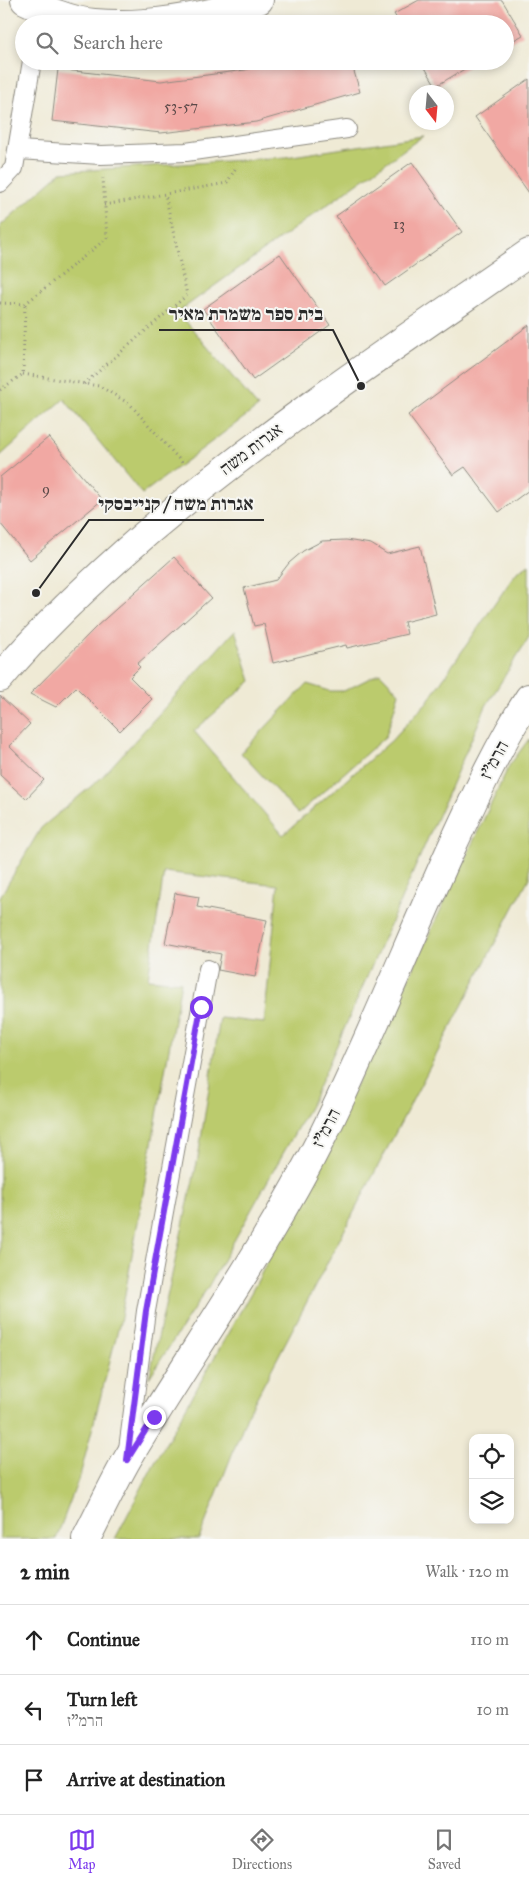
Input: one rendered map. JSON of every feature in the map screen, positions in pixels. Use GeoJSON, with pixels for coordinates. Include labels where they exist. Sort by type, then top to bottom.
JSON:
{"type":"FeatureCollection","features":[{"type":"Feature","properties":{"kind":"street"},"geometry":{"type":"LineString","coordinates":[[197,15],[233,8],[259,0]]}},
{"type":"Feature","properties":{"kind":"street"},"geometry":{"type":"LineString","coordinates":[[35,10],[59,15]]}},
{"type":"Feature","properties":{"kind":"street","name":"אגרות משה"},"geometry":{"type":"LineString","coordinates":[[0,678],[79,594],[202,486],[282,426],[529,253]]}},
{"type":"Feature","properties":{"kind":"street","name":"הרמ\"ז"},"geometry":{"type":"LineString","coordinates":[[86,1539],[127,1460],[232,1295],[280,1215],[322,1136],[368,1040],[425,907],[480,786],[517,716],[529,698]]}},
{"type":"Feature","properties":{"kind":"lane"},"geometry":{"type":"LineString","coordinates":[[0,182],[14,168],[31,70]]}},
{"type":"Feature","properties":{"kind":"lane"},"geometry":{"type":"LineString","coordinates":[[18,150],[101,155],[186,152],[347,129]]}},
{"type":"Feature","properties":{"kind":"lane"},"geometry":{"type":"LineString","coordinates":[[127,1460],[146,1311],[208,969]]}},
{"type":"Feature","properties":{"kind":"path"},"geometry":{"type":"LineString","coordinates":[[104,205],[227,183],[250,143]]}},
{"type":"Feature","properties":{"kind":"path"},"geometry":{"type":"LineString","coordinates":[[0,303],[26,304],[107,238],[101,155]]}},
{"type":"Feature","properties":{"kind":"path"},"geometry":{"type":"LineString","coordinates":[[84,384],[187,295],[165,194]]}},
{"type":"Feature","properties":{"kind":"path"},"geometry":{"type":"LineString","coordinates":[[22,374],[26,304]]}},
{"type":"Feature","properties":{"kind":"path"},"geometry":{"type":"LineString","coordinates":[[0,390],[22,374],[98,386],[130,404],[202,486]]}},
{"type":"Feature","properties":{"kind":"green space"},"geometry":{"type":"Polygon","coordinates":[[[423,136],[178,312],[258,407],[142,494],[64,399],[0,456],[0,226],[61,172],[286,157],[423,136]]]}},
{"type":"Feature","properties":{"kind":"green space"},"geometry":{"type":"Polygon","coordinates":[[[529,564],[529,637],[486,706],[312,1102],[208,1287],[149,1378],[198,1158],[220,1018],[264,1023],[278,885],[164,872],[148,979],[181,982],[120,1322],[81,1472],[56,1539],[0,1539],[0,897],[41,828],[101,778],[235,630],[251,681],[194,731],[283,835],[391,741],[427,702],[516,573],[529,564]]]}},
{"type":"Feature","properties":{"kind":"green space"},"geometry":{"type":"Polygon","coordinates":[[[380,673],[399,693],[386,736],[298,814],[241,753],[307,684],[330,691],[344,691],[380,673]]]}},
{"type":"Feature","properties":{"kind":"green space"},"geometry":{"type":"Polygon","coordinates":[[[529,739],[529,878],[247,1416],[199,1539],[115,1539],[153,1466],[257,1282],[397,1002],[509,766],[529,739]]]}},
{"type":"Feature","properties":{"kind":"building"},"geometry":{"type":"Polygon","coordinates":[[[419,0],[502,0],[511,15],[395,15],[419,0]]]}},
{"type":"Feature","properties":{"kind":"building"},"geometry":{"type":"Polygon","coordinates":[[[514,20],[523,35],[514,40],[514,20]]]}},
{"type":"Feature","properties":{"kind":"building"},"geometry":{"type":"Polygon","coordinates":[[[58,70],[161,81],[245,70],[354,70],[360,92],[256,122],[161,133],[52,121],[58,70]]]}},
{"type":"Feature","properties":{"kind":"building"},"geometry":{"type":"Polygon","coordinates":[[[426,70],[463,70],[435,85],[426,70]]]}},
{"type":"Feature","properties":{"kind":"building"},"geometry":{"type":"Polygon","coordinates":[[[529,79],[529,193],[475,117],[529,79]]]}},
{"type":"Feature","properties":{"kind":"building"},"geometry":{"type":"Polygon","coordinates":[[[412,162],[462,232],[385,286],[336,216],[412,162]]]}},
{"type":"Feature","properties":{"kind":"building"},"geometry":{"type":"Polygon","coordinates":[[[280,254],[330,325],[253,380],[203,309],[280,254]]]}},
{"type":"Feature","properties":{"kind":"building"},"geometry":{"type":"Polygon","coordinates":[[[529,325],[529,490],[499,512],[465,467],[453,475],[408,415],[529,325]]]}},
{"type":"Feature","properties":{"kind":"building"},"geometry":{"type":"Polygon","coordinates":[[[49,437],[102,500],[30,560],[0,523],[0,477],[49,437]]]}},
{"type":"Feature","properties":{"kind":"building"},"geometry":{"type":"Polygon","coordinates":[[[346,540],[371,544],[387,554],[420,546],[436,614],[404,622],[407,634],[347,648],[346,645],[273,663],[264,624],[254,626],[244,588],[276,580],[289,563],[303,551],[322,541],[346,540]]]}},
{"type":"Feature","properties":{"kind":"building"},"geometry":{"type":"Polygon","coordinates":[[[174,557],[211,598],[137,664],[140,667],[130,677],[152,699],[120,731],[76,687],[56,707],[30,694],[97,626],[174,557]]]}},
{"type":"Feature","properties":{"kind":"building"},"geometry":{"type":"Polygon","coordinates":[[[0,696],[30,724],[9,746],[44,780],[26,799],[0,775],[0,696]]]}},
{"type":"Feature","properties":{"kind":"building"},"geometry":{"type":"Polygon","coordinates":[[[175,893],[199,897],[197,907],[267,920],[255,977],[218,970],[221,954],[165,943],[175,893]]]}},
{"type":"Feature","properties":{"kind":"place","name":"בית ספר משמרת מאיר"},"geometry":{"type":"Point","coordinates":[361,386]}},
{"type":"Feature","properties":{"kind":"place","name":"אגרות משה / קנייבסקי"},"geometry":{"type":"Point","coordinates":[36,593]}},
{"type":"Feature","properties":{"kind":"route"},"geometry":{"type":"LineString","coordinates":[[154,1417],[127,1460],[146,1311],[201,1007]]}}]}
